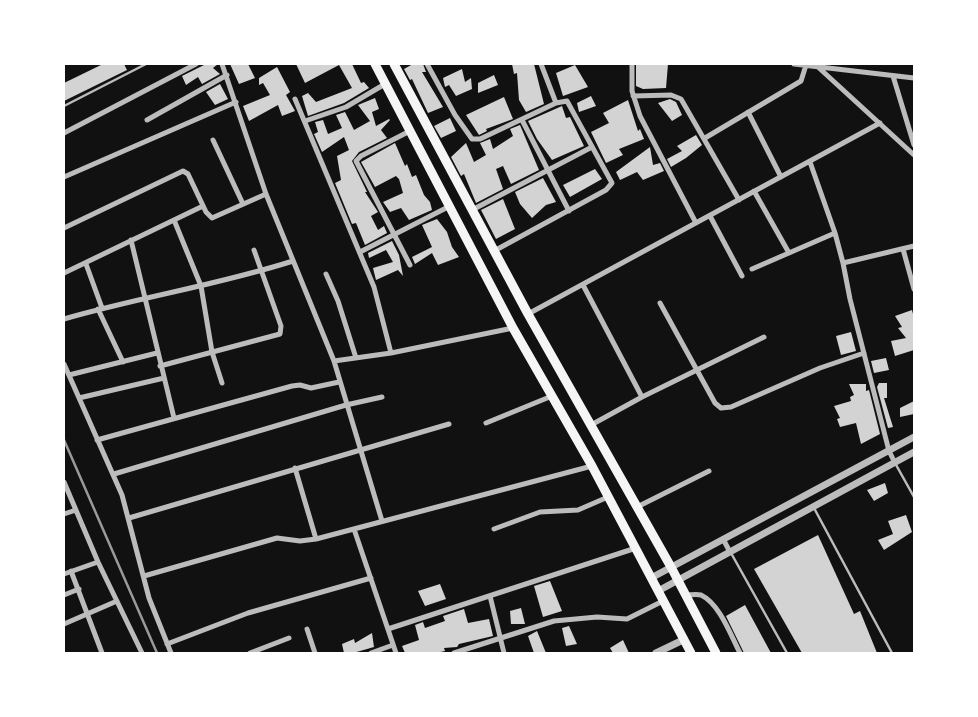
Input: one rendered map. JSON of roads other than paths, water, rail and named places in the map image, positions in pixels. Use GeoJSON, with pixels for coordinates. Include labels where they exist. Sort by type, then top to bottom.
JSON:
{"type":"FeatureCollection","features":[{"type":"Feature","properties":{"kind":"main road"},"geometry":{"type":"LineString","coordinates":[[375,64],[513,328],[592,466],[690,653]]}},
{"type":"Feature","properties":{"kind":"main road"},"geometry":{"type":"LineString","coordinates":[[394,64],[528,314],[671,567],[716,653]]}},
{"type":"Feature","properties":{"kind":"street"},"geometry":{"type":"LineString","coordinates":[[64,133],[196,64]]}},
{"type":"Feature","properties":{"kind":"street"},"geometry":{"type":"LineString","coordinates":[[222,64],[266,194],[334,360],[382,521]]}},
{"type":"Feature","properties":{"kind":"street"},"geometry":{"type":"LineString","coordinates":[[427,64],[455,115],[472,139],[480,139],[564,100],[570,103],[609,177],[611,186],[570,211],[494,251]]}},
{"type":"Feature","properties":{"kind":"street"},"geometry":{"type":"LineString","coordinates":[[541,64],[556,103]]}},
{"type":"Feature","properties":{"kind":"street"},"geometry":{"type":"LineString","coordinates":[[632,64],[633,96],[640,116],[696,223]]}},
{"type":"Feature","properties":{"kind":"street"},"geometry":{"type":"LineString","coordinates":[[794,64],[914,78]]}},
{"type":"Feature","properties":{"kind":"street"},"geometry":{"type":"LineString","coordinates":[[705,138],[801,81],[806,66]]}},
{"type":"Feature","properties":{"kind":"street"},"geometry":{"type":"LineString","coordinates":[[818,67],[914,154]]}},
{"type":"Feature","properties":{"kind":"street"},"geometry":{"type":"LineString","coordinates":[[147,120],[227,75]]}},
{"type":"Feature","properties":{"kind":"street"},"geometry":{"type":"LineString","coordinates":[[893,76],[914,144]]}},
{"type":"Feature","properties":{"kind":"street"},"geometry":{"type":"LineString","coordinates":[[305,121],[346,107],[386,84]]}},
{"type":"Feature","properties":{"kind":"street"},"geometry":{"type":"LineString","coordinates":[[633,96],[676,96],[681,98],[740,200]]}},
{"type":"Feature","properties":{"kind":"street"},"geometry":{"type":"LineString","coordinates":[[295,99],[360,252],[379,304],[392,353]]}},
{"type":"Feature","properties":{"kind":"street"},"geometry":{"type":"LineString","coordinates":[[64,177],[236,102]]}},
{"type":"Feature","properties":{"kind":"street"},"geometry":{"type":"LineString","coordinates":[[748,112],[781,177]]}},
{"type":"Feature","properties":{"kind":"street"},"geometry":{"type":"LineString","coordinates":[[522,120],[570,211]]}},
{"type":"Feature","properties":{"kind":"street"},"geometry":{"type":"LineString","coordinates":[[528,314],[880,123]]}},
{"type":"Feature","properties":{"kind":"street"},"geometry":{"type":"LineString","coordinates":[[410,131],[361,156],[356,161],[410,266]]}},
{"type":"Feature","properties":{"kind":"street"},"geometry":{"type":"LineString","coordinates":[[213,140],[243,204]]}},
{"type":"Feature","properties":{"kind":"street"},"geometry":{"type":"LineString","coordinates":[[472,210],[592,147]]}},
{"type":"Feature","properties":{"kind":"street"},"geometry":{"type":"LineString","coordinates":[[810,162],[835,233],[889,451],[895,463]]}},
{"type":"Feature","properties":{"kind":"street"},"geometry":{"type":"LineString","coordinates":[[64,228],[183,171],[188,174],[203,206],[212,218],[266,194]]}},
{"type":"Feature","properties":{"kind":"street"},"geometry":{"type":"LineString","coordinates":[[754,191],[789,253]]}},
{"type":"Feature","properties":{"kind":"street"},"geometry":{"type":"LineString","coordinates":[[64,273],[203,206]]}},
{"type":"Feature","properties":{"kind":"street"},"geometry":{"type":"LineString","coordinates":[[360,252],[450,206]]}},
{"type":"Feature","properties":{"kind":"street"},"geometry":{"type":"LineString","coordinates":[[710,216],[742,276]]}},
{"type":"Feature","properties":{"kind":"street"},"geometry":{"type":"LineString","coordinates":[[174,220],[201,286],[212,352],[222,383]]}},
{"type":"Feature","properties":{"kind":"street"},"geometry":{"type":"LineString","coordinates":[[752,269],[835,233]]}},
{"type":"Feature","properties":{"kind":"street"},"geometry":{"type":"LineString","coordinates":[[131,240],[174,418]]}},
{"type":"Feature","properties":{"kind":"street"},"geometry":{"type":"LineString","coordinates":[[843,263],[914,246]]}},
{"type":"Feature","properties":{"kind":"street"},"geometry":{"type":"LineString","coordinates":[[903,249],[914,289]]}},
{"type":"Feature","properties":{"kind":"street"},"geometry":{"type":"LineString","coordinates":[[160,366],[273,337],[281,332],[281,326],[254,250]]}},
{"type":"Feature","properties":{"kind":"street"},"geometry":{"type":"LineString","coordinates":[[64,319],[144,297],[201,286],[261,271],[293,261]]}},
{"type":"Feature","properties":{"kind":"street"},"geometry":{"type":"LineString","coordinates":[[86,264],[100,308],[123,362]]}},
{"type":"Feature","properties":{"kind":"street"},"geometry":{"type":"LineString","coordinates":[[326,274],[338,301],[356,358]]}},
{"type":"Feature","properties":{"kind":"street"},"geometry":{"type":"LineString","coordinates":[[583,285],[642,397]]}},
{"type":"Feature","properties":{"kind":"street"},"geometry":{"type":"LineString","coordinates":[[660,303],[718,406],[723,408],[820,368],[864,353]]}},
{"type":"Feature","properties":{"kind":"street"},"geometry":{"type":"LineString","coordinates":[[334,360],[392,353],[513,328]]}},
{"type":"Feature","properties":{"kind":"street"},"geometry":{"type":"LineString","coordinates":[[590,426],[642,397],[764,337]]}},
{"type":"Feature","properties":{"kind":"street"},"geometry":{"type":"LineString","coordinates":[[68,375],[157,353]]}},
{"type":"Feature","properties":{"kind":"street"},"geometry":{"type":"LineString","coordinates":[[64,364],[114,474],[129,518],[149,598],[171,653]]}},
{"type":"Feature","properties":{"kind":"street"},"geometry":{"type":"LineString","coordinates":[[79,398],[164,378]]}},
{"type":"Feature","properties":{"kind":"street"},"geometry":{"type":"LineString","coordinates":[[97,440],[300,384],[311,388],[339,382]]}},
{"type":"Feature","properties":{"kind":"street"},"geometry":{"type":"LineString","coordinates":[[486,422],[552,396]]}},
{"type":"Feature","properties":{"kind":"street"},"geometry":{"type":"LineString","coordinates":[[114,474],[346,405],[382,397]]}},
{"type":"Feature","properties":{"kind":"street"},"geometry":{"type":"LineString","coordinates":[[129,518],[449,424]]}},
{"type":"Feature","properties":{"kind":"street"},"geometry":{"type":"LineString","coordinates":[[651,578],[914,437]]}},
{"type":"Feature","properties":{"kind":"street"},"geometry":{"type":"LineString","coordinates":[[658,591],[914,452]]}},
{"type":"Feature","properties":{"kind":"street"},"geometry":{"type":"LineString","coordinates":[[144,576],[277,538],[300,541],[316,539],[592,466]]}},
{"type":"Feature","properties":{"kind":"street"},"geometry":{"type":"LineString","coordinates":[[295,468],[316,539]]}},
{"type":"Feature","properties":{"kind":"street"},"geometry":{"type":"LineString","coordinates":[[636,507],[709,471]]}},
{"type":"Feature","properties":{"kind":"street"},"geometry":{"type":"LineString","coordinates":[[64,482],[98,562],[142,653]]}},
{"type":"Feature","properties":{"kind":"street"},"geometry":{"type":"LineString","coordinates":[[807,495],[814,508]]}},
{"type":"Feature","properties":{"kind":"street"},"geometry":{"type":"LineString","coordinates":[[494,529],[540,512],[578,510],[608,497]]}},
{"type":"Feature","properties":{"kind":"street"},"geometry":{"type":"LineString","coordinates":[[64,514],[76,510]]}},
{"type":"Feature","properties":{"kind":"street"},"geometry":{"type":"LineString","coordinates":[[354,529],[396,653]]}},
{"type":"Feature","properties":{"kind":"street"},"geometry":{"type":"LineString","coordinates":[[723,539],[730,552]]}},
{"type":"Feature","properties":{"kind":"street"},"geometry":{"type":"LineString","coordinates":[[388,629],[636,548]]}},
{"type":"Feature","properties":{"kind":"street"},"geometry":{"type":"LineString","coordinates":[[64,574],[98,562]]}},
{"type":"Feature","properties":{"kind":"street"},"geometry":{"type":"LineString","coordinates":[[72,572],[102,653]]}},
{"type":"Feature","properties":{"kind":"street"},"geometry":{"type":"LineString","coordinates":[[167,644],[248,613],[371,578]]}},
{"type":"Feature","properties":{"kind":"street"},"geometry":{"type":"LineString","coordinates":[[64,595],[79,588]]}},
{"type":"Feature","properties":{"kind":"street"},"geometry":{"type":"LineString","coordinates":[[685,595],[700,594],[710,601],[721,617],[740,653]]}},
{"type":"Feature","properties":{"kind":"street"},"geometry":{"type":"LineString","coordinates":[[490,596],[504,653]]}},
{"type":"Feature","properties":{"kind":"street"},"geometry":{"type":"LineString","coordinates":[[64,624],[117,601]]}},
{"type":"Feature","properties":{"kind":"street"},"geometry":{"type":"LineString","coordinates":[[454,653],[554,621],[597,617],[627,619],[663,601]]}},
{"type":"Feature","properties":{"kind":"street"},"geometry":{"type":"LineString","coordinates":[[307,629],[315,653]]}},
{"type":"Feature","properties":{"kind":"street"},"geometry":{"type":"LineString","coordinates":[[250,653],[289,638]]}},
{"type":"Feature","properties":{"kind":"street"},"geometry":{"type":"LineString","coordinates":[[656,653],[683,640]]}},
{"type":"Feature","properties":{"kind":"street"},"geometry":{"type":"LineString","coordinates":[[370,653],[394,645]]}},
{"type":"Feature","properties":{"kind":"lane"},"geometry":{"type":"LineString","coordinates":[[64,106],[146,64]]}},
{"type":"Feature","properties":{"kind":"lane"},"geometry":{"type":"LineString","coordinates":[[895,463],[914,497]]}},
{"type":"Feature","properties":{"kind":"lane"},"geometry":{"type":"LineString","coordinates":[[814,508],[892,653]]}},
{"type":"Feature","properties":{"kind":"lane"},"geometry":{"type":"LineString","coordinates":[[730,552],[787,653]]}},
{"type":"Feature","properties":{"kind":"railway"},"geometry":{"type":"LineString","coordinates":[[64,440],[157,653]]}}]}
